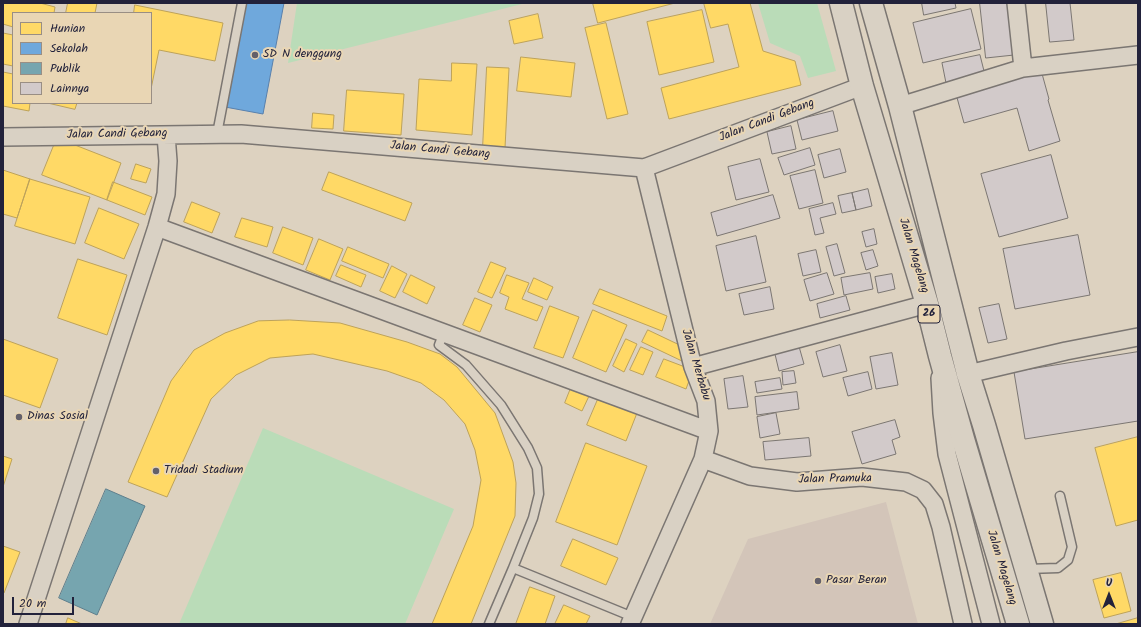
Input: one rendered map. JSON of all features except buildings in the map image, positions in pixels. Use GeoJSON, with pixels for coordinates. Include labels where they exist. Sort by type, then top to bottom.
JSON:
{"type":"FeatureCollection","features":[{"type":"Feature","properties":{"kind":"highway","name":"Jalan Magelang"},"geometry":{"type":"LineString","coordinates":[[841,3],[862,86],[927,304],[963,439],[1018,624]]}},
{"type":"Feature","properties":{"kind":"highway","name":"Jalan Magelang"},"geometry":{"type":"LineString","coordinates":[[871,3],[900,106],[968,374],[1042,624]]}},
{"type":"Feature","properties":{"kind":"street"},"geometry":{"type":"LineString","coordinates":[[1016,3],[1023,68]]}},
{"type":"Feature","properties":{"kind":"street"},"geometry":{"type":"LineString","coordinates":[[900,106],[1023,68],[1138,55]]}},
{"type":"Feature","properties":{"kind":"street","name":"Jalan Candi Gebang"},"geometry":{"type":"LineString","coordinates":[[3,137],[249,134],[644,168],[862,86]]}},
{"type":"Feature","properties":{"kind":"street"},"geometry":{"type":"LineString","coordinates":[[28,624],[157,227],[166,194],[168,161],[166,135]]}},
{"type":"Feature","properties":{"kind":"street","name":"Jalan Merbabu"},"geometry":{"type":"LineString","coordinates":[[632,620],[703,459],[709,431],[706,401],[693,368],[644,168]]}},
{"type":"Feature","properties":{"kind":"street"},"geometry":{"type":"LineString","coordinates":[[157,227],[709,431]]}},
{"type":"Feature","properties":{"kind":"street"},"geometry":{"type":"LineString","coordinates":[[693,368],[927,304]]}},
{"type":"Feature","properties":{"kind":"street"},"geometry":{"type":"LineString","coordinates":[[968,374],[1066,351],[1138,337]]}},
{"type":"Feature","properties":{"kind":"street"},"geometry":{"type":"LineString","coordinates":[[940,356],[942,413],[947,454],[991,624]]}},
{"type":"Feature","properties":{"kind":"street","name":"Jalan Pramuka"},"geometry":{"type":"LineString","coordinates":[[703,459],[750,476],[797,482],[862,477],[906,482],[923,490],[934,504],[941,527],[963,624]]}},
{"type":"Feature","properties":{"kind":"lane"},"geometry":{"type":"LineString","coordinates":[[216,134],[242,3]]}},
{"type":"Feature","properties":{"kind":"lane"},"geometry":{"type":"LineString","coordinates":[[444,332],[438,345],[466,365],[501,405],[528,448],[537,468],[539,494],[533,518],[489,624]]}},
{"type":"Feature","properties":{"kind":"lane"},"geometry":{"type":"LineString","coordinates":[[1026,570],[1058,568],[1068,560],[1072,547],[1060,496]]}},
{"type":"Feature","properties":{"kind":"lane"},"geometry":{"type":"LineString","coordinates":[[513,568],[632,620]]}},
{"type":"Feature","properties":{"kind":"shaded area","name":"Pasar Beran"},"geometry":{"type":"Polygon","coordinates":[[[886,502],[918,624],[710,624],[748,539],[886,502]]]}},
{"type":"Feature","properties":{"kind":"green space"},"geometry":{"type":"Polygon","coordinates":[[[297,3],[526,3],[288,63],[297,3]]]}},
{"type":"Feature","properties":{"kind":"green space"},"geometry":{"type":"Polygon","coordinates":[[[758,3],[817,3],[836,71],[808,78],[800,56],[770,43],[758,3]]]}},
{"type":"Feature","properties":{"kind":"green space"},"geometry":{"type":"Polygon","coordinates":[[[263,428],[454,509],[405,624],[179,624],[263,428]]]}},
{"type":"Feature","properties":{"kind":"place","name":"SD N denggung"},"geometry":{"type":"Point","coordinates":[255,55]}},
{"type":"Feature","properties":{"kind":"place","name":"Dinas Sosial"},"geometry":{"type":"Point","coordinates":[19,417]}},
{"type":"Feature","properties":{"kind":"place","name":"Tridadi Stadium"},"geometry":{"type":"Point","coordinates":[156,471]}},
{"type":"Feature","properties":{"kind":"place","name":"Pasar Beran"},"geometry":{"type":"Point","coordinates":[818,581]}}]}
